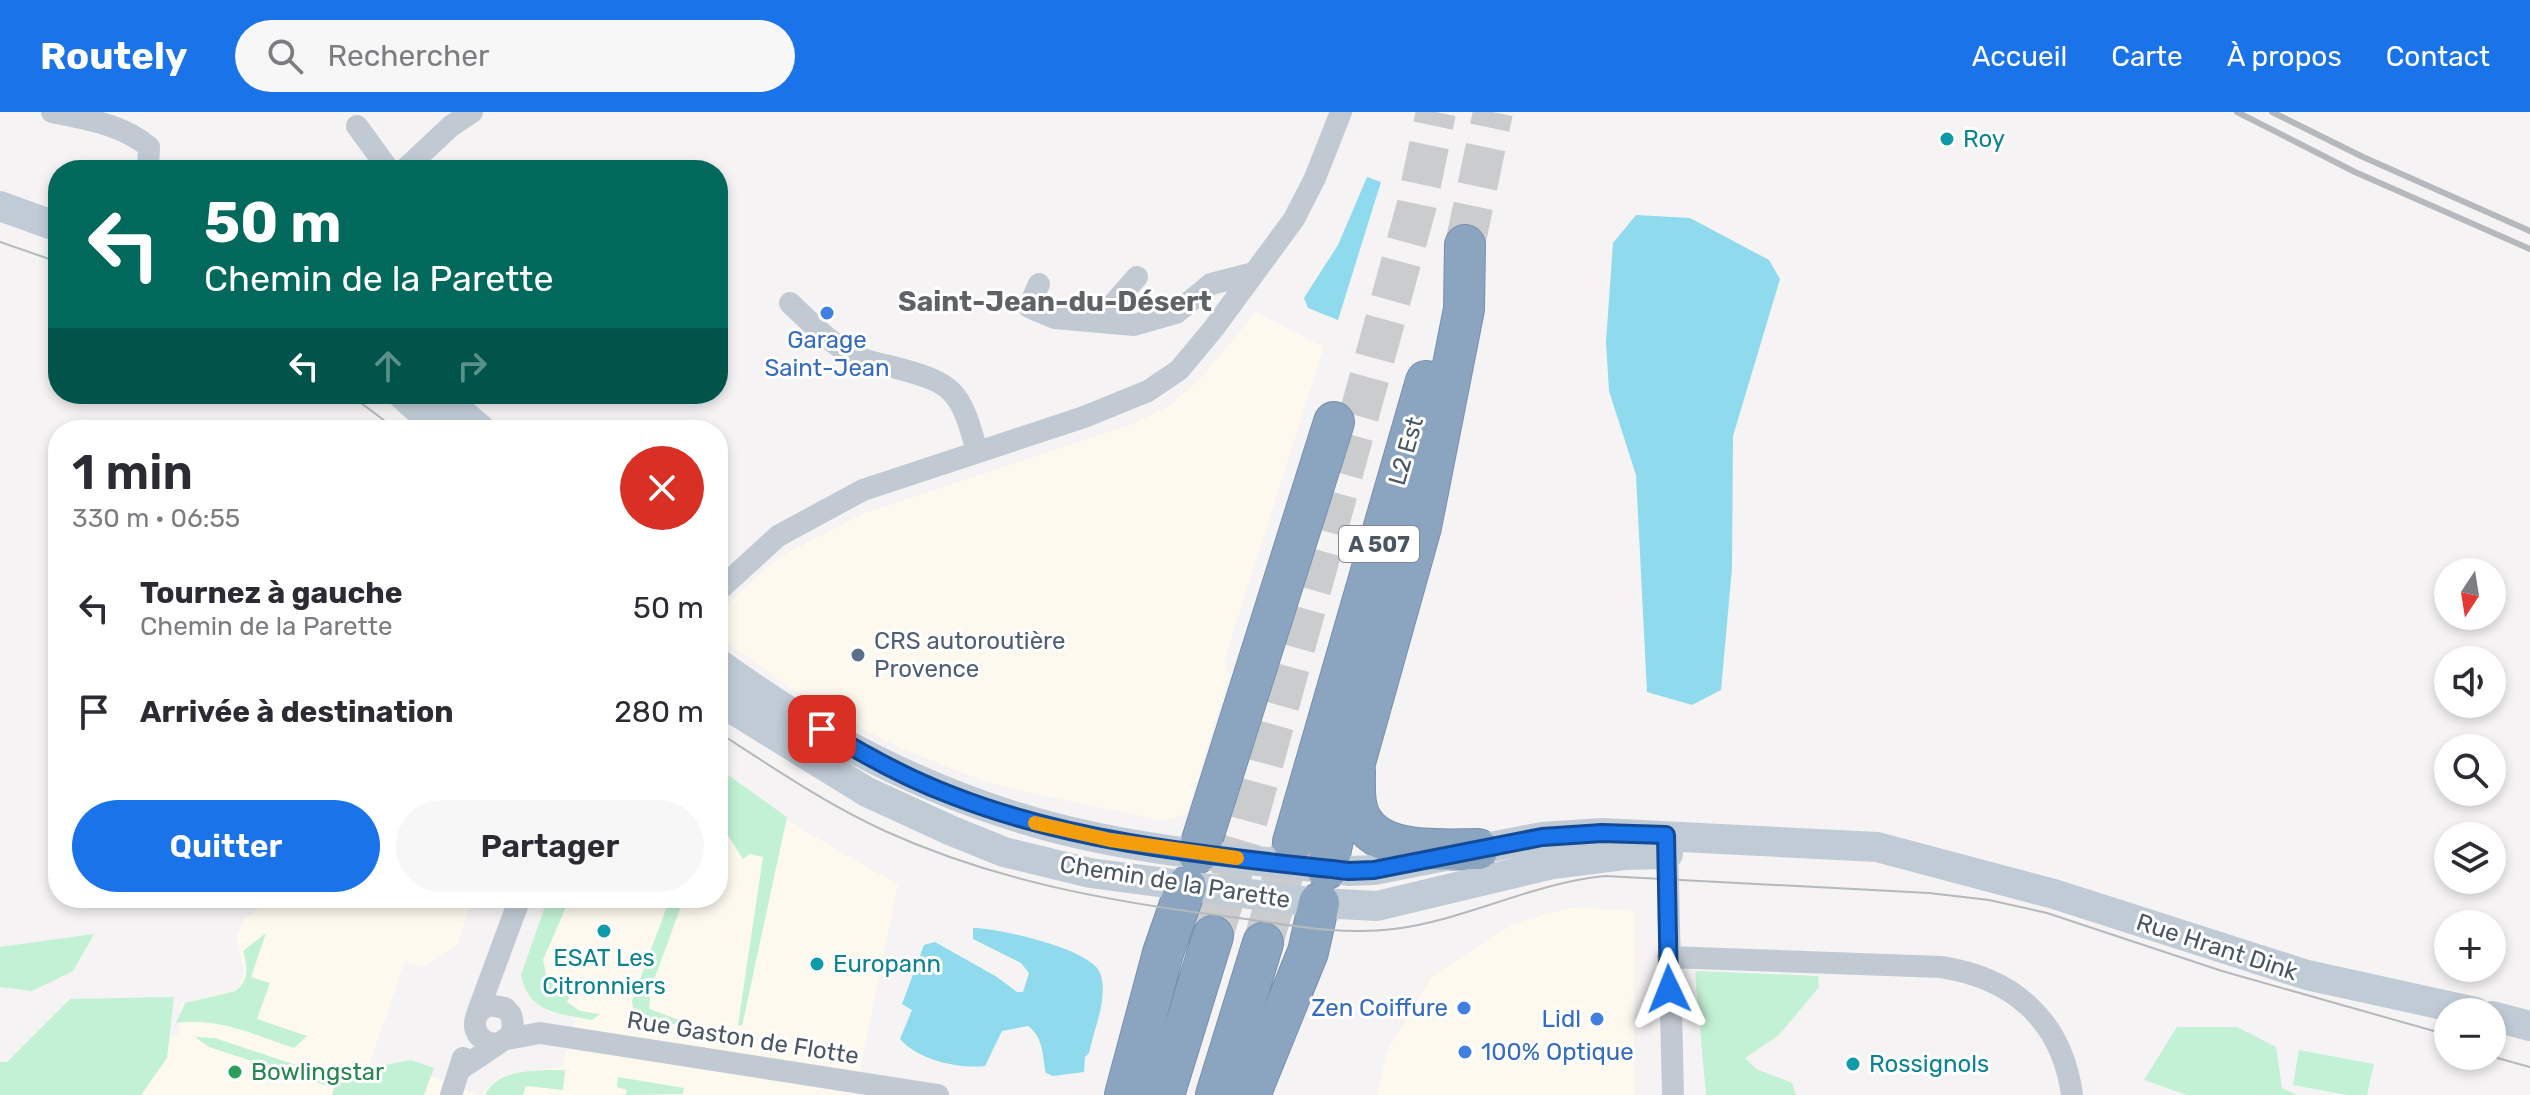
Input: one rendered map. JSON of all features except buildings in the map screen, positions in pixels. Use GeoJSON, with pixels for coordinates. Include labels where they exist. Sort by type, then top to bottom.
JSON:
{"type":"FeatureCollection","features":[{"type":"Feature","properties":{"kind":"highway","name":"L2 Est"},"geometry":{"type":"LineString","coordinates":[[1293,842],[1465,245],[1464,309],[1421,527],[1356,759]]}},
{"type":"Feature","properties":{"kind":"highway"},"geometry":{"type":"LineString","coordinates":[[1125,1095],[1163,953],[1334,422]]}},
{"type":"Feature","properties":{"kind":"highway"},"geometry":{"type":"LineString","coordinates":[[1356,759],[1357,811],[1365,824],[1381,837],[1392,843],[1423,849],[1478,849]]}},
{"type":"Feature","properties":{"kind":"highway"},"geometry":{"type":"LineString","coordinates":[[1250,1095],[1308,952],[1342,796],[1356,759]]}},
{"type":"Feature","properties":{"kind":"highway"},"geometry":{"type":"LineString","coordinates":[[1164,1095],[1213,936]]}},
{"type":"Feature","properties":{"kind":"highway"},"geometry":{"type":"LineString","coordinates":[[1216,1095],[1263,943]]}},
{"type":"Feature","properties":{"kind":"street"},"geometry":{"type":"LineString","coordinates":[[52,112],[134,133],[149,147],[148,160]]}},
{"type":"Feature","properties":{"kind":"street"},"geometry":{"type":"LineString","coordinates":[[415,160],[451,126],[472,112]]}},
{"type":"Feature","properties":{"kind":"street"},"geometry":{"type":"LineString","coordinates":[[728,582],[778,536],[863,490],[1084,417],[1148,391],[1189,359],[1294,219],[1315,178],[1341,112]]}},
{"type":"Feature","properties":{"kind":"street"},"geometry":{"type":"LineString","coordinates":[[357,126],[382,160]]}},
{"type":"Feature","properties":{"kind":"street"},"geometry":{"type":"LineString","coordinates":[[0,206],[48,223]]}},
{"type":"Feature","properties":{"kind":"street"},"geometry":{"type":"LineString","coordinates":[[1039,284],[1029,307],[1055,318],[1134,325],[1176,313],[1211,284],[1254,273]]}},
{"type":"Feature","properties":{"kind":"street"},"geometry":{"type":"LineString","coordinates":[[1055,318],[1071,310],[1107,311],[1137,277]]}},
{"type":"Feature","properties":{"kind":"street"},"geometry":{"type":"LineString","coordinates":[[790,303],[827,340],[859,358],[925,375],[947,386],[967,413],[977,451]]}},
{"type":"Feature","properties":{"kind":"street"},"geometry":{"type":"LineString","coordinates":[[413,404],[431,420]]}},
{"type":"Feature","properties":{"kind":"street"},"geometry":{"type":"LineString","coordinates":[[451,404],[469,420]]}},
{"type":"Feature","properties":{"kind":"street","name":"Chemin de la Parette"},"geometry":{"type":"LineString","coordinates":[[728,670],[876,762],[951,795],[1192,870]]}},
{"type":"Feature","properties":{"kind":"street","name":"Chemin de la Parette"},"geometry":{"type":"LineString","coordinates":[[728,706],[867,792],[1004,852],[1090,873],[1192,870],[1323,886],[1377,906],[1553,864],[1624,855],[1667,844]]}},
{"type":"Feature","properties":{"kind":"street","name":"Chemin de la Parette"},"geometry":{"type":"LineString","coordinates":[[1323,886],[1349,871],[1374,870],[1542,837],[1602,833],[1667,844]]}},
{"type":"Feature","properties":{"kind":"street"},"geometry":{"type":"LineString","coordinates":[[1667,844],[1669,1091]]}},
{"type":"Feature","properties":{"kind":"street","name":"Rue Hrant Dink"},"geometry":{"type":"LineString","coordinates":[[1667,844],[1877,847],[2054,894],[2307,975],[2434,1003]]}},
{"type":"Feature","properties":{"kind":"street"},"geometry":{"type":"LineString","coordinates":[[451,1095],[480,1001],[516,908]]}},
{"type":"Feature","properties":{"kind":"street"},"geometry":{"type":"LineString","coordinates":[[1668,957],[1941,967],[1982,976],[2018,996],[2047,1027],[2065,1061],[2072,1095]]}},
{"type":"Feature","properties":{"kind":"street"},"geometry":{"type":"LineString","coordinates":[[475,1018],[480,1038],[488,1043],[502,1042],[512,1032],[494,971]]}},
{"type":"Feature","properties":{"kind":"street"},"geometry":{"type":"LineString","coordinates":[[475,1018],[489,1005],[508,1012]]}},
{"type":"Feature","properties":{"kind":"street","name":"Rue Gaston de Flotte"},"geometry":{"type":"LineString","coordinates":[[508,1012],[540,1033]]}},
{"type":"Feature","properties":{"kind":"street"},"geometry":{"type":"LineString","coordinates":[[2506,1020],[2530,1026]]}},
{"type":"Feature","properties":{"kind":"street","name":"Rue Gaston de Flotte"},"geometry":{"type":"LineString","coordinates":[[459,1070],[502,1042],[540,1033],[938,1095]]}},
{"type":"Feature","properties":{"kind":"shaded area"},"geometry":{"type":"Polygon","coordinates":[[[1256,312],[1324,347],[1224,662],[1229,675],[1187,814],[1164,821],[981,780],[901,748],[847,721],[783,683],[728,642],[728,603],[778,558],[864,513],[1133,424],[1171,405],[1202,377],[1256,312]]]}},
{"type":"Feature","properties":{"kind":"shaded area"},"geometry":{"type":"Polygon","coordinates":[[[728,786],[898,885],[855,1095],[481,1095],[494,1081],[505,1075],[562,1067],[578,1011],[550,992],[540,959],[560,908],[728,908],[728,786]]]}},
{"type":"Feature","properties":{"kind":"shaded area"},"geometry":{"type":"Polygon","coordinates":[[[259,908],[470,908],[458,944],[423,967],[405,961],[368,1069],[408,1066],[478,1095],[106,1095],[147,1042],[179,1034],[181,1004],[234,990],[240,985],[244,971],[236,937],[244,920],[259,908]]]}},
{"type":"Feature","properties":{"kind":"shaded area"},"geometry":{"type":"Polygon","coordinates":[[[1568,908],[1634,910],[1634,1095],[1377,1095],[1386,1053],[1432,976],[1513,924],[1568,908]]]}},
{"type":"Feature","properties":{"kind":"green space"},"geometry":{"type":"Polygon","coordinates":[[[728,775],[787,817],[742,1026],[738,1025],[763,857],[750,854],[743,859],[728,836],[728,775]]]}},
{"type":"Feature","properties":{"kind":"green space"},"geometry":{"type":"Polygon","coordinates":[[[544,908],[566,908],[543,960],[546,974],[574,985],[567,1002],[580,1011],[600,1014],[592,1020],[547,1010],[531,998],[521,975],[544,908]]]}},
{"type":"Feature","properties":{"kind":"green space"},"geometry":{"type":"Polygon","coordinates":[[[666,908],[680,908],[651,988],[649,1009],[688,1023],[687,1026],[635,1018],[632,1001],[666,908]]]}},
{"type":"Feature","properties":{"kind":"green space"},"geometry":{"type":"Polygon","coordinates":[[[266,933],[251,977],[270,983],[257,1019],[307,1036],[294,1048],[222,1025],[176,1023],[185,1003],[235,991],[240,987],[246,973],[243,951],[266,933]]]}},
{"type":"Feature","properties":{"kind":"green space"},"geometry":{"type":"Polygon","coordinates":[[[94,934],[73,971],[32,991],[0,987],[0,947],[94,934]]]}},
{"type":"Feature","properties":{"kind":"green space"},"geometry":{"type":"Polygon","coordinates":[[[1695,971],[1818,976],[1819,987],[1779,1035],[1745,1058],[1756,1069],[1792,1083],[1796,1095],[1706,1095],[1695,971]]]}},
{"type":"Feature","properties":{"kind":"green space"},"geometry":{"type":"Polygon","coordinates":[[[174,997],[167,1058],[141,1095],[0,1095],[0,1062],[7,1062],[70,999],[174,997]]]}},
{"type":"Feature","properties":{"kind":"green space"},"geometry":{"type":"Polygon","coordinates":[[[2177,1027],[2237,1027],[2276,1047],[2282,1088],[2297,1095],[2187,1095],[2144,1080],[2177,1027]]]}},
{"type":"Feature","properties":{"kind":"green space"},"geometry":{"type":"Polygon","coordinates":[[[195,1037],[215,1038],[293,1064],[329,1069],[380,1066],[411,1060],[434,1068],[424,1095],[332,1095],[334,1088],[209,1047],[195,1037]]]}},
{"type":"Feature","properties":{"kind":"green space"},"geometry":{"type":"Polygon","coordinates":[[[2299,1050],[2374,1064],[2367,1095],[2347,1095],[2293,1085],[2299,1050]]]}},
{"type":"Feature","properties":{"kind":"green space"},"geometry":{"type":"Polygon","coordinates":[[[565,1070],[563,1090],[526,1086],[523,1095],[485,1095],[496,1081],[504,1077],[565,1070]]]}},
{"type":"Feature","properties":{"kind":"green space"},"geometry":{"type":"Polygon","coordinates":[[[618,1077],[684,1088],[683,1094],[626,1095],[627,1090],[617,1087],[618,1077]]]}},
{"type":"Feature","properties":{"kind":"water"},"geometry":{"type":"Polygon","coordinates":[[[1367,177],[1381,182],[1338,320],[1308,308],[1304,298],[1338,245],[1367,177]]]}},
{"type":"Feature","properties":{"kind":"water"},"geometry":{"type":"Polygon","coordinates":[[[1636,215],[1690,218],[1769,260],[1780,279],[1733,436],[1732,568],[1721,690],[1692,705],[1647,692],[1636,475],[1609,391],[1606,342],[1613,243],[1636,215]]]}},
{"type":"Feature","properties":{"kind":"water"},"geometry":{"type":"Polygon","coordinates":[[[973,928],[1063,948],[1093,964],[1100,973],[1103,992],[1100,1013],[1089,1053],[1085,1057],[1084,1072],[1053,1076],[1046,1073],[1040,1042],[1028,1026],[1002,1031],[985,1066],[939,1062],[917,1052],[900,1039],[912,1010],[902,1004],[924,945],[935,942],[1017,992],[1023,992],[1029,973],[1021,963],[973,939],[973,928]]]}},
{"type":"Feature","properties":{"kind":"tunnel"},"geometry":{"type":"LineString","coordinates":[[1213,936],[1416,208],[1436,112]]}},
{"type":"Feature","properties":{"kind":"tunnel"},"geometry":{"type":"LineString","coordinates":[[1465,245],[1493,112]]}},
{"type":"Feature","properties":{"kind":"tunnel"},"geometry":{"type":"LineString","coordinates":[[1263,943],[1293,842]]}},
{"type":"Feature","properties":{"kind":"tram line"},"geometry":{"type":"LineString","coordinates":[[0,242],[48,259]]}},
{"type":"Feature","properties":{"kind":"tram line"},"geometry":{"type":"LineString","coordinates":[[362,404],[384,420]]}},
{"type":"Feature","properties":{"kind":"tram line"},"geometry":{"type":"LineString","coordinates":[[728,738],[842,809],[927,848],[1011,876],[1142,904],[1312,928],[1374,931],[1447,918],[1551,886],[1605,876],[1929,893],[1989,900],[2047,913],[2222,971],[2434,1031]]}},
{"type":"Feature","properties":{"kind":"tram line"},"geometry":{"type":"LineString","coordinates":[[2506,1060],[2530,1067]]}},
{"type":"Feature","properties":{"kind":"railway"},"geometry":{"type":"LineString","coordinates":[[2237,112],[2355,172],[2530,249]]}},
{"type":"Feature","properties":{"kind":"railway"},"geometry":{"type":"LineString","coordinates":[[2272,112],[2363,157],[2530,231]]}},
{"type":"Feature","properties":{"kind":"slow traffic"},"geometry":{"type":"LineString","coordinates":[[1035,823],[1110,840],[1237,858]]}},
{"type":"Feature","properties":{"kind":"place","name":"Roy"},"geometry":{"type":"Point","coordinates":[1947,139]}},
{"type":"Feature","properties":{"kind":"place","name":"Garage Saint-Jean"},"geometry":{"type":"Point","coordinates":[827,313]}},
{"type":"Feature","properties":{"kind":"place","name":"CRS autoroutière Provence"},"geometry":{"type":"Point","coordinates":[858,655]}},
{"type":"Feature","properties":{"kind":"place","name":"ESAT Les Citronniers"},"geometry":{"type":"Point","coordinates":[604,931]}},
{"type":"Feature","properties":{"kind":"place","name":"Europann"},"geometry":{"type":"Point","coordinates":[817,964]}},
{"type":"Feature","properties":{"kind":"place","name":"Zen Coiffure"},"geometry":{"type":"Point","coordinates":[1464,1008]}},
{"type":"Feature","properties":{"kind":"place","name":"Lidl"},"geometry":{"type":"Point","coordinates":[1597,1019]}},
{"type":"Feature","properties":{"kind":"place","name":"100% Optique"},"geometry":{"type":"Point","coordinates":[1465,1052]}},
{"type":"Feature","properties":{"kind":"place","name":"Rossignols"},"geometry":{"type":"Point","coordinates":[1853,1064]}},
{"type":"Feature","properties":{"kind":"place","name":"Bowlingstar"},"geometry":{"type":"Point","coordinates":[235,1072]}},
{"type":"Feature","properties":{"kind":"district","name":"Saint-Jean-du-Désert"},"geometry":{"type":"Point","coordinates":[1055,301]}},
{"type":"Feature","properties":{"kind":"route"},"geometry":{"type":"LineString","coordinates":[[822,729],[876,762],[951,795],[993,809],[1110,840],[1198,853],[1349,871],[1374,870],[1542,837],[1602,833],[1666,835],[1669,989]]}}]}
